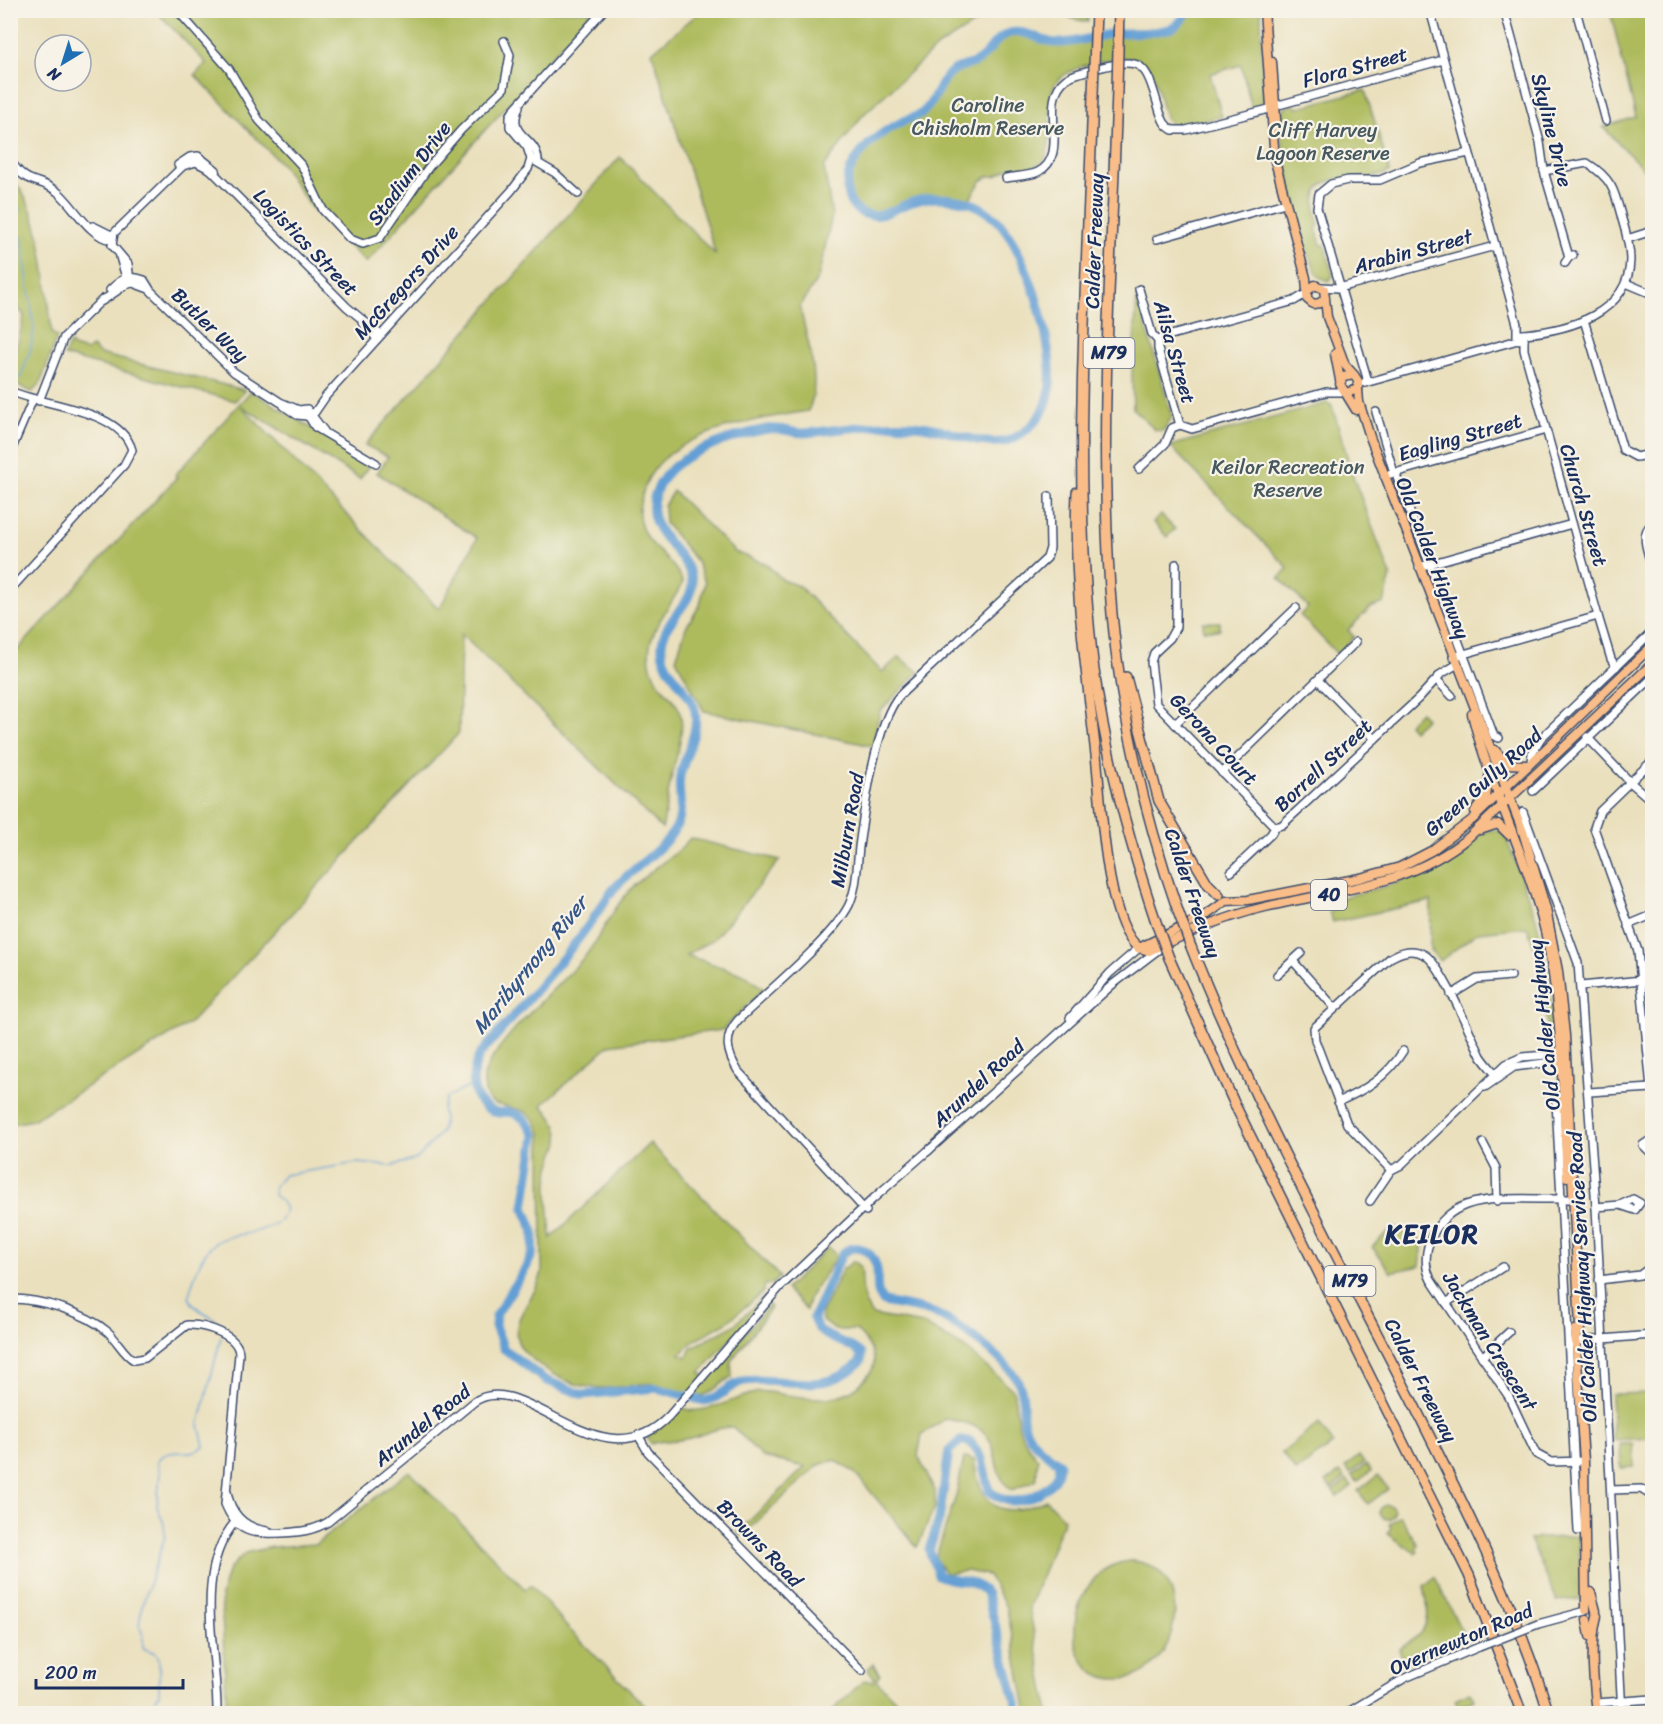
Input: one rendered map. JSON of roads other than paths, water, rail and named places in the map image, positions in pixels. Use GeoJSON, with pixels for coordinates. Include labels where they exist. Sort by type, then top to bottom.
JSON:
{"type":"FeatureCollection","features":[{"type":"Feature","properties":{"kind":"highway","name":"Calder Freeway"},"geometry":{"type":"LineString","coordinates":[[1096,10],[1082,429],[1084,559],[1097,688],[1123,814],[1169,958],[1236,1107],[1447,1528],[1491,1627],[1522,1713]]}},
{"type":"Feature","properties":{"kind":"highway","name":"Calder Freeway"},"geometry":{"type":"LineString","coordinates":[[1119,10],[1107,437],[1107,526],[1113,616],[1132,746],[1154,836],[1191,947],[1231,1042],[1485,1548],[1517,1622],[1549,1713]]}},
{"type":"Feature","properties":{"kind":"highway"},"geometry":{"type":"LineString","coordinates":[[1082,429],[1075,550],[1085,676],[1109,868],[1126,929],[1132,941],[1139,948]]}},
{"type":"Feature","properties":{"kind":"highway"},"geometry":{"type":"LineString","coordinates":[[1113,616],[1127,683],[1157,795],[1178,836],[1208,884],[1222,898]]}},
{"type":"Feature","properties":{"kind":"main road"},"geometry":{"type":"LineString","coordinates":[[1264,10],[1272,107],[1285,204],[1300,253],[1307,292],[1322,318],[1339,366],[1340,380],[1355,376],[1344,361],[1326,314],[1325,298],[1321,287],[1300,253]]}},
{"type":"Feature","properties":{"kind":"main road"},"geometry":{"type":"LineString","coordinates":[[1269,10],[1272,107]]}},
{"type":"Feature","properties":{"kind":"main road"},"geometry":{"type":"LineString","coordinates":[[1307,292],[1313,286],[1321,287]]}},
{"type":"Feature","properties":{"kind":"main road"},"geometry":{"type":"LineString","coordinates":[[1311,302],[1320,303],[1325,298]]}},
{"type":"Feature","properties":{"kind":"main road","name":"Old Calder Highway"},"geometry":{"type":"LineString","coordinates":[[1355,376],[1362,384],[1359,402],[1370,437],[1531,856],[1548,918],[1560,990],[1568,1199],[1580,1329],[1578,1338],[1585,1491],[1589,1502],[1591,1595],[1597,1614],[1594,1629],[1593,1666]]}},
{"type":"Feature","properties":{"kind":"main road","name":"Old Calder Highway"},"geometry":{"type":"LineString","coordinates":[[1340,380],[1370,437]]}},
{"type":"Feature","properties":{"kind":"main road"},"geometry":{"type":"LineString","coordinates":[[1345,393],[1362,384]]}},
{"type":"Feature","properties":{"kind":"main road","name":"Green Gully Road"},"geometry":{"type":"LineString","coordinates":[[1139,948],[1210,913],[1222,898],[1299,891],[1400,867],[1431,851],[1458,832],[1653,646]]}},
{"type":"Feature","properties":{"kind":"main road","name":"Green Gully Road"},"geometry":{"type":"LineString","coordinates":[[1202,926],[1230,917],[1395,879],[1433,861],[1462,842],[1653,664]]}},
{"type":"Feature","properties":{"kind":"main road","name":"Old Calder Highway"},"geometry":{"type":"LineString","coordinates":[[1466,690],[1488,767],[1537,902],[1548,950],[1562,1058]]}},
{"type":"Feature","properties":{"kind":"main road"},"geometry":{"type":"LineString","coordinates":[[1483,729],[1503,761],[1529,764]]}},
{"type":"Feature","properties":{"kind":"main road"},"geometry":{"type":"LineString","coordinates":[[1458,832],[1486,796],[1488,767]]}},
{"type":"Feature","properties":{"kind":"main road"},"geometry":{"type":"LineString","coordinates":[[1462,842],[1490,825],[1504,828],[1537,902]]}},
{"type":"Feature","properties":{"kind":"main road"},"geometry":{"type":"LineString","coordinates":[[1222,898],[1230,917]]}},
{"type":"Feature","properties":{"kind":"main road"},"geometry":{"type":"LineString","coordinates":[[1139,948],[1149,951],[1202,926]]}},
{"type":"Feature","properties":{"kind":"main road","name":"Old Calder Highway"},"geometry":{"type":"LineString","coordinates":[[1585,1491],[1583,1496],[1586,1615],[1596,1713]]}},
{"type":"Feature","properties":{"kind":"main road"},"geometry":{"type":"LineString","coordinates":[[1586,1615],[1592,1608],[1597,1614]]}},
{"type":"Feature","properties":{"kind":"street","name":"Stadium Drive"},"geometry":{"type":"LineString","coordinates":[[177,10],[229,69],[259,120],[302,166],[323,210],[350,239],[363,244],[380,238],[428,168],[461,130],[504,88],[510,55],[504,41]]}},
{"type":"Feature","properties":{"kind":"street"},"geometry":{"type":"LineString","coordinates":[[578,194],[555,173],[535,161],[534,147],[515,126],[515,117],[520,105],[604,10]]}},
{"type":"Feature","properties":{"kind":"street","name":"Church Street"},"geometry":{"type":"LineString","coordinates":[[1430,10],[1545,430],[1598,616],[1616,667]]}},
{"type":"Feature","properties":{"kind":"street","name":"Skyline Drive"},"geometry":{"type":"LineString","coordinates":[[1504,10],[1540,142],[1544,171],[1569,258]]}},
{"type":"Feature","properties":{"kind":"street"},"geometry":{"type":"LineString","coordinates":[[1576,10],[1606,121]]}},
{"type":"Feature","properties":{"kind":"street","name":"Flora Street"},"geometry":{"type":"LineString","coordinates":[[1006,178],[1038,172],[1049,161],[1053,151],[1054,96],[1063,82],[1072,76],[1116,63],[1133,63],[1147,73],[1162,120],[1173,130],[1186,130],[1443,60]]}},
{"type":"Feature","properties":{"kind":"street"},"geometry":{"type":"LineString","coordinates":[[1469,153],[1420,163],[1380,180],[1333,184],[1319,194],[1317,208],[1340,288],[1362,384],[1376,378],[1584,320],[1612,302],[1626,282],[1630,262],[1627,239],[1613,185],[1596,168],[1582,162],[1544,171]]}},
{"type":"Feature","properties":{"kind":"street"},"geometry":{"type":"LineString","coordinates":[[10,160],[23,177],[53,189],[80,214],[96,233],[112,238],[113,248],[128,264],[128,279],[64,337],[10,453]]}},
{"type":"Feature","properties":{"kind":"street","name":"McGregors Drive"},"geometry":{"type":"LineString","coordinates":[[309,413],[512,190],[535,161]]}},
{"type":"Feature","properties":{"kind":"street","name":"Logistics Street"},"geometry":{"type":"LineString","coordinates":[[112,238],[118,227],[163,183],[186,164],[196,162],[207,167],[229,186],[379,337]]}},
{"type":"Feature","properties":{"kind":"street"},"geometry":{"type":"LineString","coordinates":[[1157,240],[1285,204]]}},
{"type":"Feature","properties":{"kind":"street"},"geometry":{"type":"LineString","coordinates":[[1627,239],[1653,231]]}},
{"type":"Feature","properties":{"kind":"street","name":"Arabin Street"},"geometry":{"type":"LineString","coordinates":[[1321,287],[1340,288],[1495,246]]}},
{"type":"Feature","properties":{"kind":"street","name":"Butler Way"},"geometry":{"type":"LineString","coordinates":[[128,279],[149,289],[226,366],[280,402],[309,413],[315,427],[376,464]]}},
{"type":"Feature","properties":{"kind":"street"},"geometry":{"type":"LineString","coordinates":[[1626,282],[1653,294]]}},
{"type":"Feature","properties":{"kind":"street","name":"Arabin Street"},"geometry":{"type":"LineString","coordinates":[[1325,298],[1340,288]]}},
{"type":"Feature","properties":{"kind":"street","name":"Ailsa Street"},"geometry":{"type":"LineString","coordinates":[[1139,289],[1152,334],[1158,341],[1158,349],[1180,425]]}},
{"type":"Feature","properties":{"kind":"street"},"geometry":{"type":"LineString","coordinates":[[1294,301],[1307,292]]}},
{"type":"Feature","properties":{"kind":"street"},"geometry":{"type":"LineString","coordinates":[[1158,341],[1294,301],[1311,302]]}},
{"type":"Feature","properties":{"kind":"street"},"geometry":{"type":"LineString","coordinates":[[1584,320],[1623,450],[1636,457],[1653,454]]}},
{"type":"Feature","properties":{"kind":"street"},"geometry":{"type":"LineString","coordinates":[[1326,392],[1340,380]]}},
{"type":"Feature","properties":{"kind":"street"},"geometry":{"type":"LineString","coordinates":[[10,391],[99,417],[128,441],[131,454],[10,590]]}},
{"type":"Feature","properties":{"kind":"street"},"geometry":{"type":"LineString","coordinates":[[1139,469],[1165,444],[1170,429],[1180,425],[1192,429],[1326,392],[1345,393]]}},
{"type":"Feature","properties":{"kind":"street"},"geometry":{"type":"LineString","coordinates":[[1376,412],[1395,472],[1494,736],[1499,738]]}},
{"type":"Feature","properties":{"kind":"street","name":"Eagling Street"},"geometry":{"type":"LineString","coordinates":[[1384,476],[1545,430]]}},
{"type":"Feature","properties":{"kind":"street","name":"Milburn Road"},"geometry":{"type":"LineString","coordinates":[[865,1209],[738,1071],[729,1051],[729,1033],[738,1020],[832,929],[846,910],[854,887],[865,814],[888,712],[900,695],[1045,561],[1050,548],[1049,496]]}},
{"type":"Feature","properties":{"kind":"street"},"geometry":{"type":"LineString","coordinates":[[1419,567],[1572,524]]}},
{"type":"Feature","properties":{"kind":"street"},"geometry":{"type":"LineString","coordinates":[[1653,524],[1648,527],[1644,536],[1653,566]]}},
{"type":"Feature","properties":{"kind":"street","name":"Gerona Court"},"geometry":{"type":"LineString","coordinates":[[1176,564],[1176,627],[1170,638],[1154,652],[1151,662],[1156,704],[1275,827]]}},
{"type":"Feature","properties":{"kind":"street"},"geometry":{"type":"LineString","coordinates":[[1175,724],[1296,608]]}},
{"type":"Feature","properties":{"kind":"street","name":"Borrell Street"},"geometry":{"type":"LineString","coordinates":[[1231,872],[1271,834],[1275,827],[1282,825],[1456,664],[1464,653],[1598,616]]}},
{"type":"Feature","properties":{"kind":"street"},"geometry":{"type":"LineString","coordinates":[[1529,764],[1536,745],[1653,632]]}},
{"type":"Feature","properties":{"kind":"street"},"geometry":{"type":"LineString","coordinates":[[1222,773],[1356,642]]}},
{"type":"Feature","properties":{"kind":"street"},"geometry":{"type":"LineString","coordinates":[[1533,791],[1653,678]]}},
{"type":"Feature","properties":{"kind":"street"},"geometry":{"type":"LineString","coordinates":[[1318,680],[1375,739]]}},
{"type":"Feature","properties":{"kind":"street"},"geometry":{"type":"LineString","coordinates":[[1437,680],[1452,696]]}},
{"type":"Feature","properties":{"kind":"street"},"geometry":{"type":"LineString","coordinates":[[1581,730],[1630,782],[1653,801]]}},
{"type":"Feature","properties":{"kind":"street"},"geometry":{"type":"LineString","coordinates":[[1589,1092],[1652,1088],[1638,951],[1594,828],[1600,811],[1653,761]]}},
{"type":"Feature","properties":{"kind":"street","name":"Old Calder Highway Service Road"},"geometry":{"type":"LineString","coordinates":[[1523,812],[1577,958],[1581,986],[1596,1207],[1622,1713]]}},
{"type":"Feature","properties":{"kind":"street"},"geometry":{"type":"LineString","coordinates":[[1628,925],[1653,915]]}},
{"type":"Feature","properties":{"kind":"street","name":"Green Gully Road"},"geometry":{"type":"LineString","coordinates":[[1152,953],[1202,926]]}},
{"type":"Feature","properties":{"kind":"street","name":"Arundel Road"},"geometry":{"type":"LineString","coordinates":[[1048,1041],[1110,974],[1139,948]]}},
{"type":"Feature","properties":{"kind":"street"},"geometry":{"type":"LineString","coordinates":[[1393,1169],[1354,1133],[1338,1102],[1313,1035],[1317,1023],[1334,1007],[1390,958],[1408,951],[1419,952],[1432,960],[1482,1056],[1497,1075]]}},
{"type":"Feature","properties":{"kind":"street","name":"Arundel Road"},"geometry":{"type":"LineString","coordinates":[[238,1523],[255,1534],[307,1531],[328,1522],[474,1402],[488,1394],[507,1396],[596,1436],[620,1438],[638,1435],[659,1425],[780,1287],[831,1238],[1048,1041],[1152,953]]}},
{"type":"Feature","properties":{"kind":"street"},"geometry":{"type":"LineString","coordinates":[[1277,975],[1301,953]]}},
{"type":"Feature","properties":{"kind":"street"},"geometry":{"type":"LineString","coordinates":[[1293,961],[1334,1007]]}},
{"type":"Feature","properties":{"kind":"street"},"geometry":{"type":"LineString","coordinates":[[1451,995],[1477,979],[1511,976]]}},
{"type":"Feature","properties":{"kind":"street"},"geometry":{"type":"LineString","coordinates":[[1581,986],[1653,979]]}},
{"type":"Feature","properties":{"kind":"street"},"geometry":{"type":"LineString","coordinates":[[1338,1102],[1371,1086],[1403,1051]]}},
{"type":"Feature","properties":{"kind":"street"},"geometry":{"type":"LineString","coordinates":[[1370,1202],[1393,1169],[1497,1075],[1517,1066],[1562,1058]]}},
{"type":"Feature","properties":{"kind":"street","name":"Old Calder Highway Service Road"},"geometry":{"type":"LineString","coordinates":[[1556,1101],[1568,1199],[1573,1462],[1578,1531]]}},
{"type":"Feature","properties":{"kind":"street"},"geometry":{"type":"LineString","coordinates":[[1653,1139],[1643,1145],[1648,1151],[1653,1150]]}},
{"type":"Feature","properties":{"kind":"street"},"geometry":{"type":"LineString","coordinates":[[1483,1143],[1496,1168],[1497,1201]]}},
{"type":"Feature","properties":{"kind":"street","name":"Jackman Crescent"},"geometry":{"type":"LineString","coordinates":[[1568,1199],[1497,1201],[1460,1208],[1439,1227],[1429,1240],[1425,1256],[1426,1268],[1446,1303],[1512,1402],[1536,1454],[1547,1462],[1584,1461]]}},
{"type":"Feature","properties":{"kind":"street"},"geometry":{"type":"LineString","coordinates":[[1596,1207],[1620,1205]]}},
{"type":"Feature","properties":{"kind":"street"},"geometry":{"type":"LineString","coordinates":[[1599,1280],[1640,1275],[1653,1266]]}},
{"type":"Feature","properties":{"kind":"street"},"geometry":{"type":"LineString","coordinates":[[1446,1303],[1503,1267]]}},
{"type":"Feature","properties":{"kind":"street"},"geometry":{"type":"LineString","coordinates":[[10,1299],[39,1303],[91,1320],[112,1336],[129,1357],[137,1360],[147,1356],[184,1326],[193,1325],[235,1341],[240,1352],[226,1483],[238,1523],[227,1535],[217,1557],[211,1596],[217,1713]]}},
{"type":"Feature","properties":{"kind":"street"},"geometry":{"type":"LineString","coordinates":[[1482,1357],[1509,1332]]}},
{"type":"Feature","properties":{"kind":"street"},"geometry":{"type":"LineString","coordinates":[[1578,1338],[1603,1340],[1653,1335]]}},
{"type":"Feature","properties":{"kind":"street","name":"Browns Road"},"geometry":{"type":"LineString","coordinates":[[638,1435],[648,1452],[862,1671]]}},
{"type":"Feature","properties":{"kind":"street"},"geometry":{"type":"LineString","coordinates":[[1611,1490],[1641,1489],[1653,1496]]}},
{"type":"Feature","properties":{"kind":"street","name":"Overnewton Road"},"geometry":{"type":"LineString","coordinates":[[1344,1713],[1405,1678],[1479,1647],[1560,1617],[1586,1615]]}},
{"type":"Feature","properties":{"kind":"street"},"geometry":{"type":"LineString","coordinates":[[1596,1703],[1653,1699]]}},
{"type":"Feature","properties":{"kind":"waterway","name":"Maribyrnong River"},"geometry":{"type":"LineString","coordinates":[[1019,1714],[987,1594],[974,1584],[938,1575],[929,1550],[939,1520],[949,1451],[960,1441],[970,1441],[982,1459],[989,1491],[1005,1500],[1019,1501],[1043,1491],[1050,1485],[1058,1471],[1059,1463],[1036,1444],[1028,1433],[1023,1418],[1022,1390],[1007,1366],[972,1336],[938,1315],[884,1302],[879,1294],[874,1259],[866,1251],[852,1248],[842,1254],[813,1318],[821,1331],[861,1354],[861,1361],[833,1379],[806,1383],[745,1381],[715,1398],[704,1401],[656,1388],[583,1395],[545,1380],[504,1349],[495,1326],[496,1315],[527,1266],[533,1252],[534,1232],[524,1207],[535,1135],[528,1123],[521,1117],[507,1112],[498,1113],[481,1103],[473,1080],[480,1054],[567,953],[612,891],[666,842],[680,817],[680,776],[696,719],[692,702],[665,662],[662,644],[667,628],[687,600],[692,586],[690,573],[657,525],[653,511],[655,495],[665,476],[685,459],[712,445],[767,429],[804,433],[882,425],[913,425],[983,441],[1002,442],[1015,438],[1027,429],[1045,407],[1050,388],[1050,365],[1040,309],[1031,281],[1008,234],[985,210],[967,202],[951,199],[922,199],[883,214],[862,213],[851,203],[847,190],[851,169],[858,157],[872,141],[884,132],[922,113],[952,71],[979,60],[1004,35],[1016,32],[1049,42],[1062,43],[1112,34],[1155,32],[1175,26],[1189,10]]}},
{"type":"Feature","properties":{"kind":"waterway"},"geometry":{"type":"LineString","coordinates":[[10,197],[21,210],[12,219],[12,229],[22,237],[34,329],[30,352],[20,379]]}},
{"type":"Feature","properties":{"kind":"waterway"},"geometry":{"type":"LineString","coordinates":[[223,1329],[216,1320],[196,1307],[189,1297],[197,1270],[212,1245],[222,1239],[267,1228],[280,1221],[286,1209],[274,1195],[273,1188],[284,1175],[357,1163],[391,1166],[417,1159],[441,1132],[444,1120],[442,1109],[447,1097],[473,1085]]}},
{"type":"Feature","properties":{"kind":"waterway"},"geometry":{"type":"LineString","coordinates":[[147,1714],[159,1694],[159,1658],[155,1653],[143,1648],[143,1634],[139,1625],[142,1606],[165,1536],[164,1524],[157,1507],[160,1472],[157,1461],[168,1454],[193,1452],[204,1446],[199,1425],[221,1337]]}},
{"type":"Feature","properties":{"kind":"district","name":"KEILOR"},"geometry":{"type":"Point","coordinates":[1432,1234]}},
{"type":"Feature","properties":{"kind":"park label","name":"Caroline Chisholm Reserve"},"geometry":{"type":"Point","coordinates":[988,116]}},
{"type":"Feature","properties":{"kind":"park label","name":"Cliff Harvey Lagoon Reserve"},"geometry":{"type":"Point","coordinates":[1323,142]}},
{"type":"Feature","properties":{"kind":"park label","name":"Keilor Recreation Reserve"},"geometry":{"type":"Point","coordinates":[1288,478]}}]}
